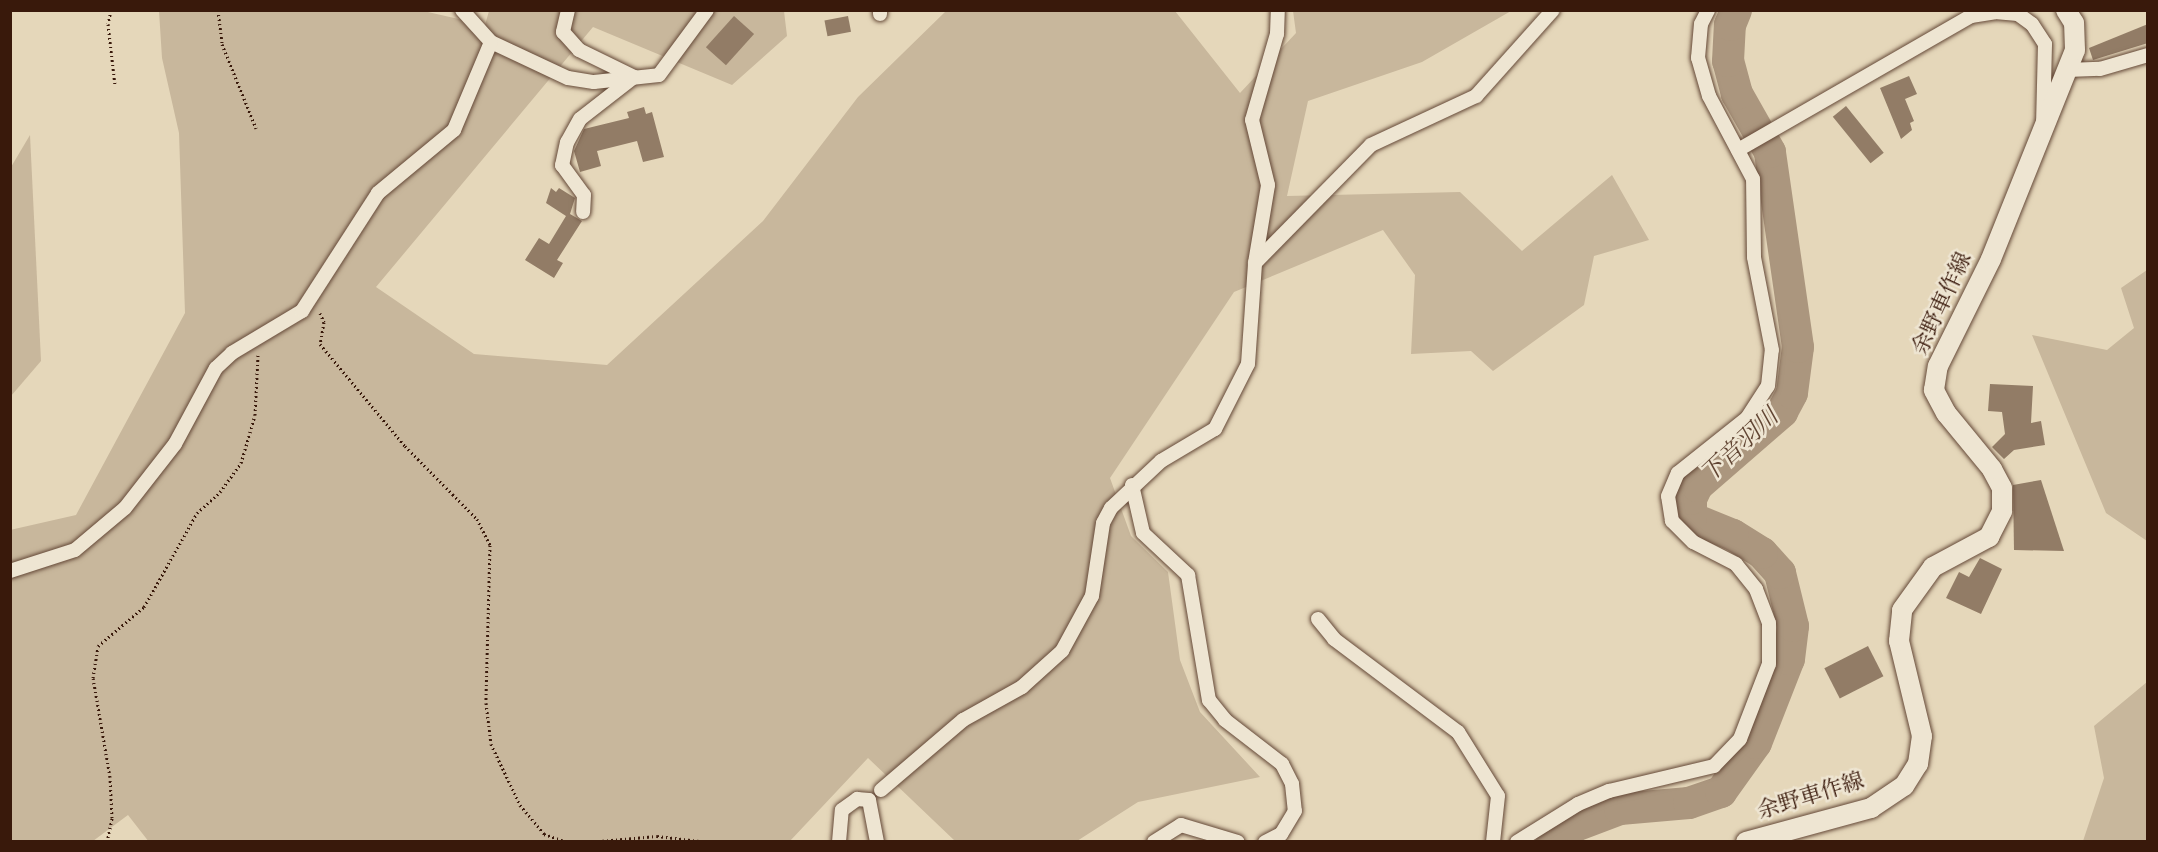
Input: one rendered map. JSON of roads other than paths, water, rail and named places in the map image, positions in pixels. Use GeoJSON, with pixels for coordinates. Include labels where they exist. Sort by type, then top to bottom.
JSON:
{"type":"FeatureCollection","features":[{"type":"Feature","properties":{"kind":"main road","name":"余野車作線"},"geometry":{"type":"LineString","coordinates":[[1746,842],[1871,808],[1904,786],[1918,764],[1922,736],[1899,641],[1902,610],[1912,591],[1933,567],[1989,537],[2002,511],[2002,488],[1992,469],[1946,413],[1934,390],[1938,366],[1991,259],[2075,50],[2074,23],[2066,10]]}},
{"type":"Feature","properties":{"kind":"street"},"geometry":{"type":"LineString","coordinates":[[462,10],[491,42],[568,78],[594,82],[659,75],[707,10]]}},
{"type":"Feature","properties":{"kind":"street"},"geometry":{"type":"LineString","coordinates":[[568,10],[563,32],[579,50],[634,77]]}},
{"type":"Feature","properties":{"kind":"street"},"geometry":{"type":"LineString","coordinates":[[881,790],[963,720],[1022,687],[1062,651],[1092,596],[1103,523],[1111,507],[1132,485],[1161,461],[1215,429],[1248,364],[1255,263],[1268,185],[1252,120],[1277,34],[1278,10]]}},
{"type":"Feature","properties":{"kind":"street"},"geometry":{"type":"LineString","coordinates":[[1255,263],[1371,145],[1476,96],[1553,10]]}},
{"type":"Feature","properties":{"kind":"street"},"geometry":{"type":"LineString","coordinates":[[1518,842],[1578,804],[1609,791],[1714,766],[1740,739],[1769,664],[1769,623],[1756,589],[1736,564],[1693,542],[1672,521],[1668,495],[1678,473],[1747,418],[1768,386],[1772,350],[1754,257],[1753,179],[1709,96],[1698,58],[1701,24],[1708,10]]}},
{"type":"Feature","properties":{"kind":"street"},"geometry":{"type":"LineString","coordinates":[[1738,150],[1775,126],[1971,16],[1995,12],[2018,14],[2032,24],[2045,44],[2043,126]]}},
{"type":"Feature","properties":{"kind":"street"},"geometry":{"type":"LineString","coordinates":[[10,571],[75,550],[125,508],[175,444],[216,368],[258,338],[302,311],[313,299],[378,193],[454,130],[491,42]]}},
{"type":"Feature","properties":{"kind":"street"},"geometry":{"type":"LineString","coordinates":[[2067,70],[2100,69],[2148,55]]}},
{"type":"Feature","properties":{"kind":"street"},"geometry":{"type":"LineString","coordinates":[[583,212],[584,195],[562,165],[567,142],[580,119],[634,77]]}},
{"type":"Feature","properties":{"kind":"street"},"geometry":{"type":"LineString","coordinates":[[1132,485],[1143,533],[1188,575],[1209,700],[1225,720],[1282,764],[1292,784],[1295,812],[1281,834],[1265,842]]}},
{"type":"Feature","properties":{"kind":"street"},"geometry":{"type":"LineString","coordinates":[[1318,619],[1334,639],[1458,732],[1498,796],[1493,842]]}},
{"type":"Feature","properties":{"kind":"street"},"geometry":{"type":"LineString","coordinates":[[839,842],[842,810],[857,798],[869,800],[877,842]]}},
{"type":"Feature","properties":{"kind":"street"},"geometry":{"type":"LineString","coordinates":[[1154,842],[1181,825],[1238,842]]}},
{"type":"Feature","properties":{"kind":"waterway","name":"下音羽川"},"geometry":{"type":"LineString","coordinates":[[1552,842],[1575,826],[1620,809],[1689,803],[1721,792],[1756,743],[1789,659],[1793,626],[1780,573],[1762,553],[1733,535],[1691,518],[1691,499],[1697,486],[1782,412],[1792,393],[1798,347],[1770,152],[1737,94],[1728,61],[1730,25],[1736,10]]}}]}
